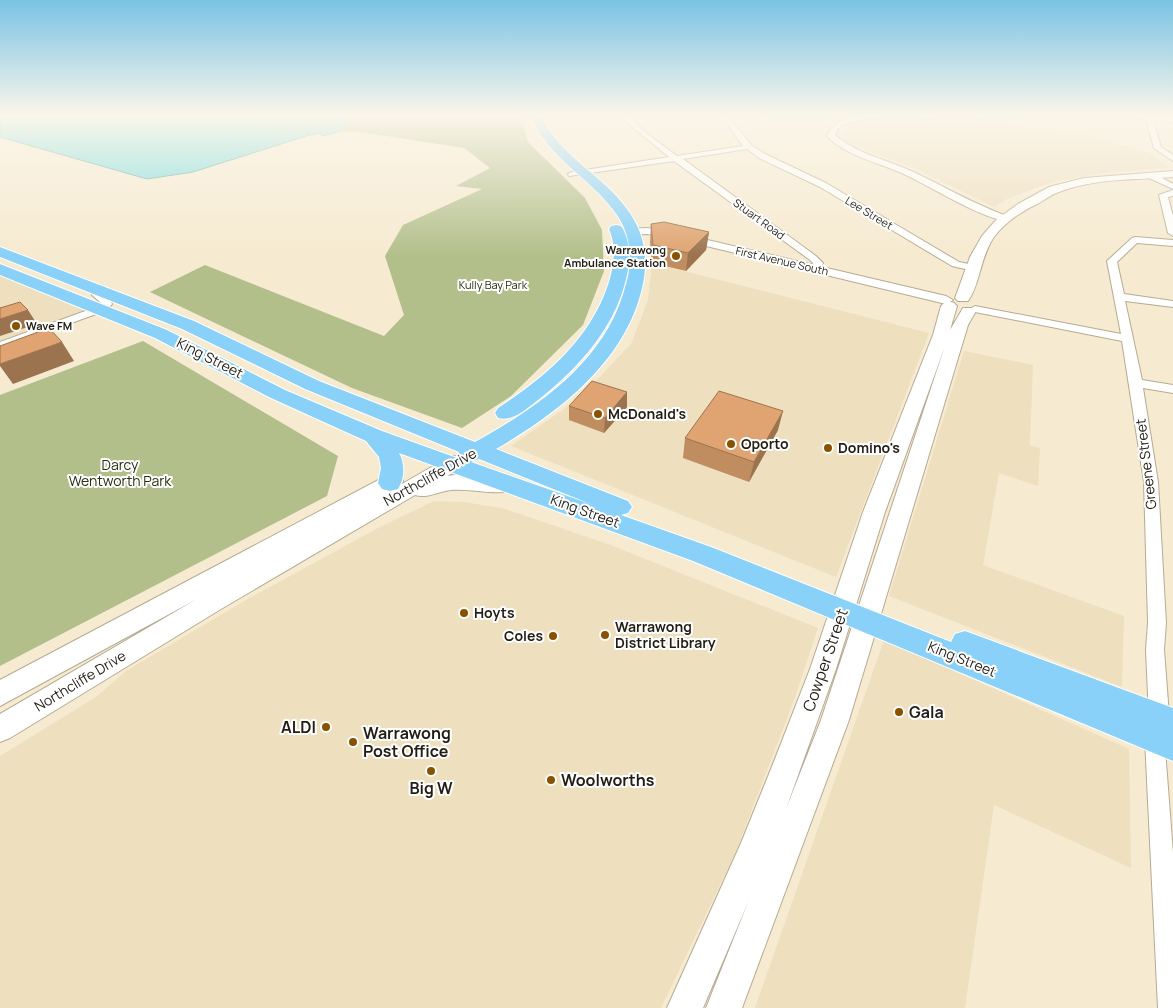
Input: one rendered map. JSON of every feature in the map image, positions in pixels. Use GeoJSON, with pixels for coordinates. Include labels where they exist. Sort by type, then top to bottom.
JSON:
{"type":"FeatureCollection","features":[{"type":"Feature","properties":{"kind":"main road","name":"Northcliffe Drive"},"geometry":{"type":"LineString","coordinates":[[0,729],[212,602],[379,506],[457,454],[568,390],[614,339],[636,286],[639,261],[625,231],[622,211],[564,162]]}},
{"type":"Feature","properties":{"kind":"main road","name":"Northcliffe Drive"},"geometry":{"type":"LineString","coordinates":[[569,162],[578,173]]}},
{"type":"Feature","properties":{"kind":"main road","name":"Cowper Street"},"geometry":{"type":"LineString","coordinates":[[1077,186],[1173,174]]}},
{"type":"Feature","properties":{"kind":"main road","name":"Cowper Street"},"geometry":{"type":"LineString","coordinates":[[724,1008],[804,803],[856,609],[874,512],[941,335],[960,305],[983,245],[1004,218],[1026,204],[1047,194],[1134,175],[1152,176]]}},
{"type":"Feature","properties":{"kind":"main road","name":"King Street"},"geometry":{"type":"LineString","coordinates":[[0,252],[99,300],[278,394],[374,436],[457,454],[1167,731]]}},
{"type":"Feature","properties":{"kind":"main road","name":"King Street"},"geometry":{"type":"LineString","coordinates":[[0,269],[188,325],[457,454],[515,486],[856,609]]}},
{"type":"Feature","properties":{"kind":"main road","name":"Cowper Street"},"geometry":{"type":"LineString","coordinates":[[685,1008],[768,815],[823,669],[856,609],[894,530],[960,325],[960,305]]}},
{"type":"Feature","properties":{"kind":"main road"},"geometry":{"type":"LineString","coordinates":[[374,436],[391,457],[393,464],[390,483]]}},
{"type":"Feature","properties":{"kind":"main road","name":"Northcliffe Drive"},"geometry":{"type":"LineString","coordinates":[[3,693],[390,483],[457,454]]}},
{"type":"Feature","properties":{"kind":"main road"},"geometry":{"type":"LineString","coordinates":[[379,506],[434,485],[464,481],[515,486]]}},
{"type":"Feature","properties":{"kind":"street"},"geometry":{"type":"LineString","coordinates":[[578,173],[649,162]]}},
{"type":"Feature","properties":{"kind":"street","name":"Stuart Road"},"geometry":{"type":"LineString","coordinates":[[681,162],[813,258],[818,263],[816,269]]}},
{"type":"Feature","properties":{"kind":"street","name":"Lee Street"},"geometry":{"type":"LineString","coordinates":[[774,162],[823,186],[956,264],[974,268]]}},
{"type":"Feature","properties":{"kind":"street"},"geometry":{"type":"LineString","coordinates":[[884,162],[988,213],[1004,218]]}},
{"type":"Feature","properties":{"kind":"street"},"geometry":{"type":"LineString","coordinates":[[1152,176],[1173,187]]}},
{"type":"Feature","properties":{"kind":"street"},"geometry":{"type":"LineString","coordinates":[[1173,193],[1163,195],[1173,233]]}},
{"type":"Feature","properties":{"kind":"street","name":"First Avenue South"},"geometry":{"type":"LineString","coordinates":[[625,231],[668,234],[960,305],[1126,338]]}},
{"type":"Feature","properties":{"kind":"street","name":"Greene Street"},"geometry":{"type":"LineString","coordinates":[[1171,1008],[1167,731],[1155,650],[1157,623],[1151,482],[1136,383],[1112,260],[1136,240],[1173,244]]}},
{"type":"Feature","properties":{"kind":"street"},"geometry":{"type":"LineString","coordinates":[[1120,296],[1173,304]]}},
{"type":"Feature","properties":{"kind":"street"},"geometry":{"type":"LineString","coordinates":[[0,346],[99,300]]}},
{"type":"Feature","properties":{"kind":"street"},"geometry":{"type":"LineString","coordinates":[[1136,383],[1173,389]]}},
{"type":"Feature","properties":{"kind":"shaded area"},"geometry":{"type":"Polygon","coordinates":[[[897,162],[1162,162],[1169,168],[1101,173],[1049,183],[1007,199],[994,207],[916,169],[897,162]]]}},
{"type":"Feature","properties":{"kind":"shaded area"},"geometry":{"type":"Polygon","coordinates":[[[652,263],[929,333],[836,577],[511,446],[581,397],[631,344],[648,300],[652,263]]]}},
{"type":"Feature","properties":{"kind":"shaded area"},"geometry":{"type":"Polygon","coordinates":[[[0,274],[89,310],[0,342],[0,274]]]}},
{"type":"Feature","properties":{"kind":"shaded area"},"geometry":{"type":"Polygon","coordinates":[[[964,351],[1033,365],[1030,445],[1040,448],[1038,486],[999,473],[983,565],[1124,616],[1122,687],[889,596],[964,351]]]}},
{"type":"Feature","properties":{"kind":"shaded area"},"geometry":{"type":"Polygon","coordinates":[[[434,501],[463,502],[502,508],[608,544],[818,628],[794,700],[735,854],[661,1008],[0,1008],[0,756],[96,697],[126,671],[246,600],[380,527],[434,501]]]}},
{"type":"Feature","properties":{"kind":"shaded area"},"geometry":{"type":"Polygon","coordinates":[[[884,640],[1129,749],[1131,868],[994,805],[965,1008],[755,1008],[884,640]]]}},
{"type":"Feature","properties":{"kind":"green space","name":"Kully Bay Park"},"geometry":{"type":"Polygon","coordinates":[[[482,162],[548,162],[585,198],[602,230],[604,271],[583,325],[511,396],[462,428],[352,388],[150,292],[205,265],[384,336],[404,315],[385,256],[403,225],[482,189],[456,186],[490,168],[482,162]]]}},
{"type":"Feature","properties":{"kind":"green space","name":"Darcy Wentworth Park"},"geometry":{"type":"Polygon","coordinates":[[[143,341],[338,456],[327,496],[0,666],[0,395],[143,341]]]}},
{"type":"Feature","properties":{"kind":"water"},"geometry":{"type":"Polygon","coordinates":[[[88,162],[224,162],[193,172],[147,179],[88,162]]]}},
{"type":"Feature","properties":{"kind":"building"},"geometry":{"type":"Polygon","coordinates":[[[664,222],[709,232],[688,253],[653,245],[651,224],[664,222]]]}},
{"type":"Feature","properties":{"kind":"building"},"geometry":{"type":"Polygon","coordinates":[[[20,302],[28,310],[0,319],[0,308],[20,302]]]}},
{"type":"Feature","properties":{"kind":"building"},"geometry":{"type":"Polygon","coordinates":[[[49,328],[62,342],[0,364],[0,346],[49,328]]]}},
{"type":"Feature","properties":{"kind":"building"},"geometry":{"type":"Polygon","coordinates":[[[592,381],[627,392],[605,418],[569,406],[592,381]]]}},
{"type":"Feature","properties":{"kind":"building"},"geometry":{"type":"Polygon","coordinates":[[[719,391],[783,411],[754,462],[685,438],[719,391]]]}},
{"type":"Feature","properties":{"kind":"place","name":"Warrawong Ambulance Station"},"geometry":{"type":"Point","coordinates":[676,256]}},
{"type":"Feature","properties":{"kind":"place","name":"Wave FM"},"geometry":{"type":"Point","coordinates":[16,326]}},
{"type":"Feature","properties":{"kind":"place","name":"McDonald's"},"geometry":{"type":"Point","coordinates":[598,414]}},
{"type":"Feature","properties":{"kind":"place","name":"Oporto"},"geometry":{"type":"Point","coordinates":[731,444]}},
{"type":"Feature","properties":{"kind":"place","name":"Domino's"},"geometry":{"type":"Point","coordinates":[828,448]}},
{"type":"Feature","properties":{"kind":"place","name":"Hoyts"},"geometry":{"type":"Point","coordinates":[464,613]}},
{"type":"Feature","properties":{"kind":"place","name":"Warrawong District Library"},"geometry":{"type":"Point","coordinates":[605,635]}},
{"type":"Feature","properties":{"kind":"place","name":"Coles"},"geometry":{"type":"Point","coordinates":[553,636]}},
{"type":"Feature","properties":{"kind":"place","name":"Gala"},"geometry":{"type":"Point","coordinates":[899,712]}},
{"type":"Feature","properties":{"kind":"place","name":"ALDI"},"geometry":{"type":"Point","coordinates":[326,727]}},
{"type":"Feature","properties":{"kind":"place","name":"Warrawong Post Office"},"geometry":{"type":"Point","coordinates":[353,742]}},
{"type":"Feature","properties":{"kind":"place","name":"Big W"},"geometry":{"type":"Point","coordinates":[431,771]}},
{"type":"Feature","properties":{"kind":"place","name":"Woolworths"},"geometry":{"type":"Point","coordinates":[551,780]}}]}
